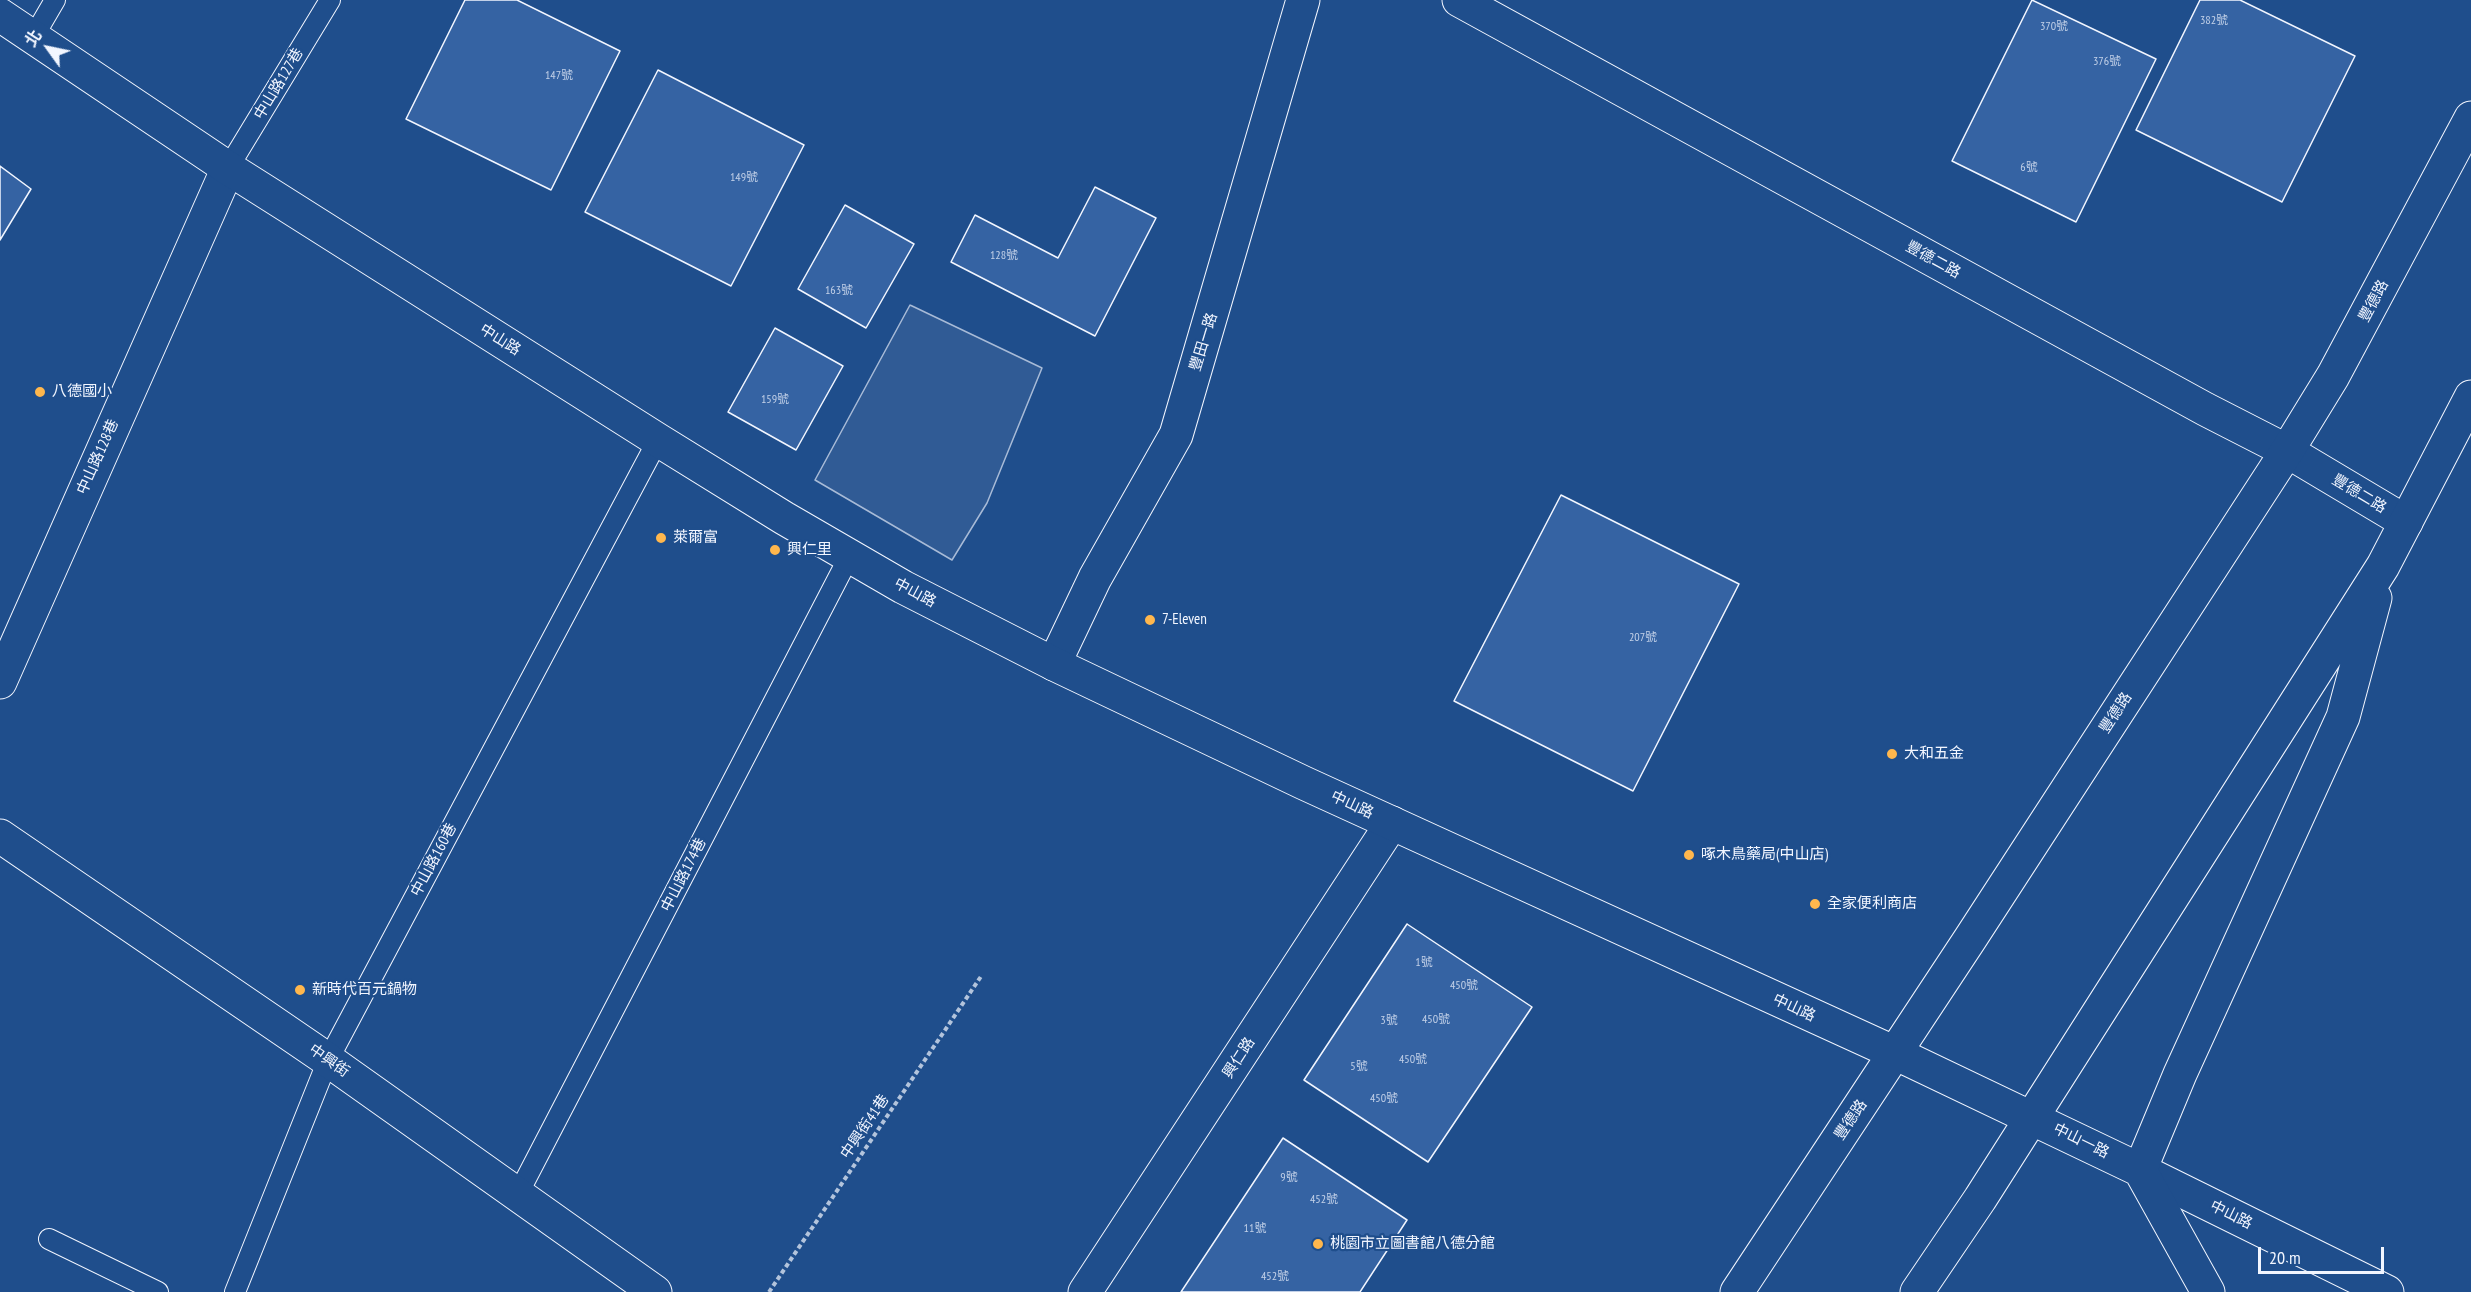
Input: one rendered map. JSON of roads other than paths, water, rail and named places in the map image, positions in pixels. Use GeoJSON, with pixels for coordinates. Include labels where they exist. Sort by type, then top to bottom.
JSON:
{"type":"FeatureCollection","features":[{"type":"Feature","properties":{"kind":"street","name":"豐田一路"},"geometry":{"type":"LineString","coordinates":[[1054,664],[1095,578],[1176,435],[1303,0]]}},
{"type":"Feature","properties":{"kind":"street","name":"豐德二路"},"geometry":{"type":"LineString","coordinates":[[1459,0],[2184,398],[2287,451],[2406,522]]}},
{"type":"Feature","properties":{"kind":"street","name":"中山路"},"geometry":{"type":"LineString","coordinates":[[0,15],[228,168],[658,440],[849,557],[1054,664],[1392,824],[1895,1053]]}},
{"type":"Feature","properties":{"kind":"street","name":"豐德路"},"geometry":{"type":"LineString","coordinates":[[1737,1292],[1895,1053],[2334,376],[2471,118]]}},
{"type":"Feature","properties":{"kind":"street","name":"中山路128巷"},"geometry":{"type":"LineString","coordinates":[[0,682],[228,168]]}},
{"type":"Feature","properties":{"kind":"street"},"geometry":{"type":"LineString","coordinates":[[1917,1292],[2383,566],[2471,397]]}},
{"type":"Feature","properties":{"kind":"street"},"geometry":{"type":"LineString","coordinates":[[2208,1292],[2140,1170],[2180,1074],[2343,717],[2383,566]]}},
{"type":"Feature","properties":{"kind":"street","name":"興仁路"},"geometry":{"type":"LineString","coordinates":[[1085,1292],[1392,824]]}},
{"type":"Feature","properties":{"kind":"street","name":"中興街"},"geometry":{"type":"LineString","coordinates":[[0,836],[328,1060],[655,1292]]}},
{"type":"Feature","properties":{"kind":"street","name":"中山一路"},"geometry":{"type":"LineString","coordinates":[[1895,1053],[2140,1170]]}},
{"type":"Feature","properties":{"kind":"street","name":"中山路"},"geometry":{"type":"LineString","coordinates":[[2140,1170],[2387,1292]]}},
{"type":"Feature","properties":{"kind":"lane"},"geometry":{"type":"LineString","coordinates":[[34,36],[55,0]]}},
{"type":"Feature","properties":{"kind":"lane","name":"中山路127巷"},"geometry":{"type":"LineString","coordinates":[[228,168],[330,0]]}},
{"type":"Feature","properties":{"kind":"lane","name":"中山路160巷"},"geometry":{"type":"LineString","coordinates":[[235,1292],[328,1060],[658,440]]}},
{"type":"Feature","properties":{"kind":"lane","name":"中山路174巷"},"geometry":{"type":"LineString","coordinates":[[518,1194],[849,557]]}},
{"type":"Feature","properties":{"kind":"lane"},"geometry":{"type":"LineString","coordinates":[[49,1239],[158,1292]]}},
{"type":"Feature","properties":{"kind":"place","name":"八德國小"},"geometry":{"type":"Point","coordinates":[40,392]}},
{"type":"Feature","properties":{"kind":"place","name":"萊爾富"},"geometry":{"type":"Point","coordinates":[661,538]}},
{"type":"Feature","properties":{"kind":"place","name":"興仁里"},"geometry":{"type":"Point","coordinates":[775,550]}},
{"type":"Feature","properties":{"kind":"place","name":"7-Eleven"},"geometry":{"type":"Point","coordinates":[1150,620]}},
{"type":"Feature","properties":{"kind":"place","name":"大和五金"},"geometry":{"type":"Point","coordinates":[1892,754]}},
{"type":"Feature","properties":{"kind":"place","name":"啄木鳥藥局(中山店)"},"geometry":{"type":"Point","coordinates":[1689,855]}},
{"type":"Feature","properties":{"kind":"place","name":"全家便利商店"},"geometry":{"type":"Point","coordinates":[1815,904]}},
{"type":"Feature","properties":{"kind":"place","name":"新時代百元鍋物"},"geometry":{"type":"Point","coordinates":[300,990]}},
{"type":"Feature","properties":{"kind":"place","name":"桃園市立圖書館八德分館"},"geometry":{"type":"Point","coordinates":[1318,1244]}}]}
